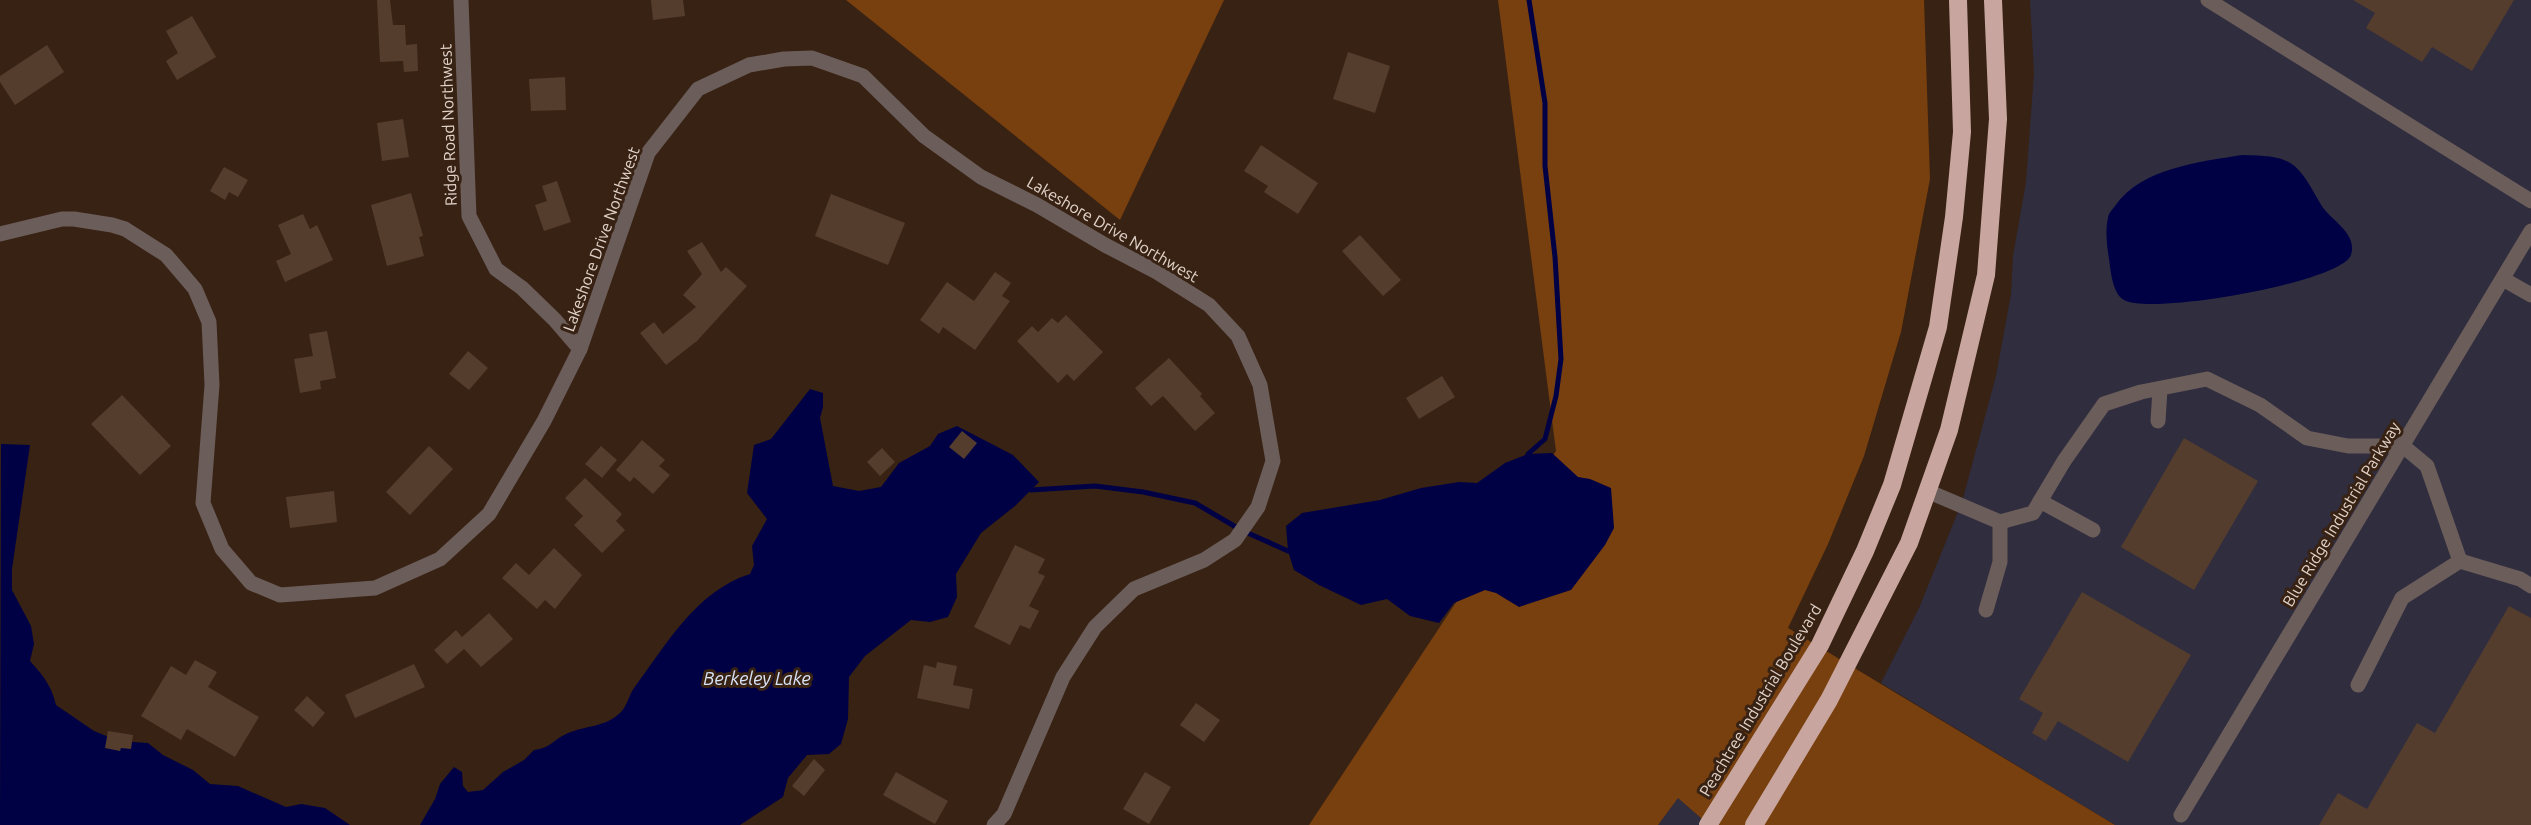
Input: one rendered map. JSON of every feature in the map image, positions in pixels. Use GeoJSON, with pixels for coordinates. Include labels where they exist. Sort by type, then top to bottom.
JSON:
{"type":"FeatureCollection","features":[{"type":"Feature","properties":{"kind":"highway","name":"Peachtree Industrial Boulevard"},"geometry":{"type":"LineString","coordinates":[[1708,825],[1820,645],[1865,551],[1892,486],[1938,327],[1954,217],[1962,132],[1958,0]]}},
{"type":"Feature","properties":{"kind":"highway"},"geometry":{"type":"LineString","coordinates":[[1754,825],[1829,700],[1909,543],[1949,430],[1986,275],[1998,119],[1993,0]]}},
{"type":"Feature","properties":{"kind":"street","name":"Ridge Road Northwest"},"geometry":{"type":"LineString","coordinates":[[461,0],[469,216],[496,269],[522,288],[555,320],[580,349]]}},
{"type":"Feature","properties":{"kind":"street"},"geometry":{"type":"LineString","coordinates":[[2208,0],[2531,201]]}},
{"type":"Feature","properties":{"kind":"street","name":"Lakeshore Drive Northwest"},"geometry":{"type":"LineString","coordinates":[[0,234],[62,219],[112,225],[125,229],[166,255],[195,289],[209,322],[212,385],[203,503],[222,549],[250,584],[280,595],[375,588],[440,559],[489,514],[544,421],[580,349],[648,153],[698,89],[749,65],[812,58],[863,76],[924,136],[981,177],[1038,205],[1105,245],[1155,271],[1209,305],[1238,336],[1260,385],[1273,461],[1258,507],[1235,540],[1204,560],[1134,589],[1095,627],[1063,677],[1004,814],[994,825]]}},
{"type":"Feature","properties":{"kind":"street","name":"Blue Ridge Industrial Parkway"},"geometry":{"type":"LineString","coordinates":[[2181,815],[2531,231]]}},
{"type":"Feature","properties":{"kind":"street"},"geometry":{"type":"LineString","coordinates":[[2503,279],[2531,295]]}},
{"type":"Feature","properties":{"kind":"street"},"geometry":{"type":"LineString","coordinates":[[1927,491],[2000,522],[2032,513],[2064,461],[2104,404],[2160,389],[2207,380],[2260,405],[2307,438],[2348,446],[2403,446],[2427,466],[2460,561]]}},
{"type":"Feature","properties":{"kind":"street"},"geometry":{"type":"LineString","coordinates":[[2158,421],[2160,389]]}},
{"type":"Feature","properties":{"kind":"street"},"geometry":{"type":"LineString","coordinates":[[2040,501],[2093,530]]}},
{"type":"Feature","properties":{"kind":"street"},"geometry":{"type":"LineString","coordinates":[[1986,610],[2000,562],[2000,522]]}},
{"type":"Feature","properties":{"kind":"street"},"geometry":{"type":"LineString","coordinates":[[2358,686],[2402,598],[2460,561],[2520,579],[2531,586]]}},
{"type":"Feature","properties":{"kind":"shaded area"},"geometry":{"type":"Polygon","coordinates":[[[846,0],[1224,0],[1120,220],[846,0]]]}},
{"type":"Feature","properties":{"kind":"shaded area"},"geometry":{"type":"Polygon","coordinates":[[[1498,0],[1924,0],[1930,179],[1901,332],[1864,456],[1828,544],[1788,628],[2115,825],[1709,825],[1678,798],[1658,825],[1309,825],[1556,451],[1498,0]]]}},
{"type":"Feature","properties":{"kind":"shaded area"},"geometry":{"type":"Polygon","coordinates":[[[2030,0],[2531,0],[2531,825],[2115,825],[1881,683],[1919,608],[1962,502],[1996,376],[2011,294],[2013,256],[2026,182],[2034,73],[2030,0]]]}},
{"type":"Feature","properties":{"kind":"shaded area"},"geometry":{"type":"Polygon","coordinates":[[[1678,797],[1709,825],[1658,825],[1678,797]]]}},
{"type":"Feature","properties":{"kind":"water"},"geometry":{"type":"Polygon","coordinates":[[[2242,155],[2282,159],[2298,169],[2324,209],[2347,233],[2352,247],[2351,255],[2340,265],[2316,276],[2244,294],[2170,304],[2141,304],[2120,297],[2113,281],[2108,254],[2107,228],[2110,212],[2126,193],[2155,175],[2172,169],[2242,155]]]}},
{"type":"Feature","properties":{"kind":"water","name":"Berkeley Lake"},"geometry":{"type":"Polygon","coordinates":[[[810,389],[823,393],[820,418],[833,486],[859,491],[881,487],[899,463],[930,446],[938,434],[957,426],[1013,455],[1039,482],[1015,506],[981,533],[956,574],[957,597],[948,617],[930,622],[911,620],[865,656],[849,677],[848,719],[841,744],[829,754],[807,755],[788,778],[783,797],[740,825],[420,825],[435,799],[440,784],[454,767],[462,772],[463,786],[468,792],[483,790],[503,772],[524,760],[534,750],[548,746],[566,734],[602,724],[615,717],[623,710],[634,688],[671,638],[698,606],[731,582],[750,574],[754,565],[752,546],[767,519],[747,493],[754,445],[771,439],[810,389]]]}},
{"type":"Feature","properties":{"kind":"water"},"geometry":{"type":"Polygon","coordinates":[[[1,444],[30,445],[12,569],[12,590],[31,626],[34,644],[30,661],[52,692],[56,705],[94,731],[119,741],[148,743],[163,755],[193,770],[210,784],[238,786],[286,807],[301,804],[325,808],[350,825],[0,825],[1,444]]]}},
{"type":"Feature","properties":{"kind":"water"},"geometry":{"type":"Polygon","coordinates":[[[1552,453],[1578,477],[1590,479],[1611,488],[1614,528],[1605,545],[1571,590],[1519,607],[1496,593],[1485,590],[1454,603],[1439,623],[1410,616],[1387,599],[1361,605],[1294,570],[1288,551],[1286,526],[1302,513],[1380,500],[1421,488],[1459,482],[1477,483],[1505,463],[1528,454],[1552,453]]]}},
{"type":"Feature","properties":{"kind":"building"},"geometry":{"type":"Polygon","coordinates":[[[377,0],[390,0],[393,25],[405,25],[406,45],[417,44],[418,71],[404,72],[403,61],[380,62],[377,0]]]}},
{"type":"Feature","properties":{"kind":"building"},"geometry":{"type":"Polygon","coordinates":[[[651,0],[683,0],[685,16],[653,20],[651,0]]]}},
{"type":"Feature","properties":{"kind":"building"},"geometry":{"type":"Polygon","coordinates":[[[2353,0],[2514,0],[2472,71],[2432,47],[2422,62],[2366,28],[2375,13],[2353,0]]]}},
{"type":"Feature","properties":{"kind":"building"},"geometry":{"type":"Polygon","coordinates":[[[192,16],[216,57],[177,80],[166,61],[178,53],[166,31],[192,16]]]}},
{"type":"Feature","properties":{"kind":"building"},"geometry":{"type":"Polygon","coordinates":[[[47,45],[64,72],[15,105],[0,82],[0,76],[47,45]]]}},
{"type":"Feature","properties":{"kind":"building"},"geometry":{"type":"Polygon","coordinates":[[[1348,52],[1390,66],[1375,113],[1333,99],[1348,52]]]}},
{"type":"Feature","properties":{"kind":"building"},"geometry":{"type":"Polygon","coordinates":[[[565,77],[566,110],[531,111],[529,79],[565,77]]]}},
{"type":"Feature","properties":{"kind":"building"},"geometry":{"type":"Polygon","coordinates":[[[403,119],[409,157],[382,161],[377,123],[403,119]]]}},
{"type":"Feature","properties":{"kind":"building"},"geometry":{"type":"Polygon","coordinates":[[[1261,145],[1318,183],[1298,214],[1264,192],[1268,186],[1244,171],[1261,145]]]}},
{"type":"Feature","properties":{"kind":"building"},"geometry":{"type":"Polygon","coordinates":[[[224,167],[248,180],[238,197],[229,192],[225,200],[210,191],[224,167]]]}},
{"type":"Feature","properties":{"kind":"building"},"geometry":{"type":"Polygon","coordinates":[[[557,181],[571,222],[544,231],[535,205],[547,201],[542,186],[557,181]]]}},
{"type":"Feature","properties":{"kind":"building"},"geometry":{"type":"Polygon","coordinates":[[[411,193],[423,236],[419,237],[424,256],[387,266],[371,205],[411,193]]]}},
{"type":"Feature","properties":{"kind":"building"},"geometry":{"type":"Polygon","coordinates":[[[831,194],[905,223],[888,265],[815,236],[831,194]]]}},
{"type":"Feature","properties":{"kind":"building"},"geometry":{"type":"Polygon","coordinates":[[[303,214],[310,229],[317,225],[333,260],[285,282],[276,261],[291,254],[278,225],[303,214]]]}},
{"type":"Feature","properties":{"kind":"building"},"geometry":{"type":"Polygon","coordinates":[[[1360,235],[1401,280],[1383,296],[1342,251],[1360,235]]]}},
{"type":"Feature","properties":{"kind":"building"},"geometry":{"type":"Polygon","coordinates":[[[702,242],[721,272],[726,267],[747,286],[697,341],[666,365],[640,333],[654,322],[663,334],[696,307],[683,295],[702,274],[687,251],[702,242]]]}},
{"type":"Feature","properties":{"kind":"building"},"geometry":{"type":"Polygon","coordinates":[[[995,272],[1011,283],[1002,296],[1010,301],[975,350],[943,327],[939,334],[920,320],[947,282],[974,301],[995,272]]]}},
{"type":"Feature","properties":{"kind":"building"},"geometry":{"type":"Polygon","coordinates":[[[1066,315],[1103,352],[1074,381],[1067,374],[1058,383],[1017,341],[1032,326],[1038,332],[1052,318],[1058,323],[1066,315]]]}},
{"type":"Feature","properties":{"kind":"building"},"geometry":{"type":"Polygon","coordinates":[[[327,331],[336,378],[320,381],[321,389],[300,393],[294,359],[313,356],[309,334],[327,331]]]}},
{"type":"Feature","properties":{"kind":"building"},"geometry":{"type":"Polygon","coordinates":[[[468,351],[488,368],[469,390],[449,374],[468,351]]]}},
{"type":"Feature","properties":{"kind":"building"},"geometry":{"type":"Polygon","coordinates":[[[1169,358],[1202,394],[1200,396],[1215,413],[1195,431],[1163,396],[1151,406],[1135,388],[1169,358]]]}},
{"type":"Feature","properties":{"kind":"building"},"geometry":{"type":"Polygon","coordinates":[[[1442,376],[1455,397],[1419,419],[1406,398],[1442,376]]]}},
{"type":"Feature","properties":{"kind":"building"},"geometry":{"type":"Polygon","coordinates":[[[122,395],[171,446],[140,475],[91,424],[122,395]]]}},
{"type":"Feature","properties":{"kind":"building"},"geometry":{"type":"Polygon","coordinates":[[[962,431],[977,443],[964,459],[949,447],[962,431]]]}},
{"type":"Feature","properties":{"kind":"building"},"geometry":{"type":"Polygon","coordinates":[[[2184,438],[2258,481],[2194,590],[2121,547],[2184,438]]]}},
{"type":"Feature","properties":{"kind":"building"},"geometry":{"type":"Polygon","coordinates":[[[642,440],[665,460],[659,466],[670,475],[653,494],[634,477],[630,482],[616,470],[642,440]]]}},
{"type":"Feature","properties":{"kind":"building"},"geometry":{"type":"Polygon","coordinates":[[[429,446],[453,469],[410,515],[386,492],[429,446]]]}},
{"type":"Feature","properties":{"kind":"building"},"geometry":{"type":"Polygon","coordinates":[[[601,446],[617,460],[602,478],[585,464],[601,446]]]}},
{"type":"Feature","properties":{"kind":"building"},"geometry":{"type":"Polygon","coordinates":[[[882,448],[895,462],[880,476],[867,462],[882,448]]]}},
{"type":"Feature","properties":{"kind":"building"},"geometry":{"type":"Polygon","coordinates":[[[585,478],[622,514],[616,521],[625,530],[602,553],[574,525],[583,516],[565,498],[585,478]]]}},
{"type":"Feature","properties":{"kind":"building"},"geometry":{"type":"Polygon","coordinates":[[[334,491],[337,522],[290,528],[286,497],[334,491]]]}},
{"type":"Feature","properties":{"kind":"building"},"geometry":{"type":"Polygon","coordinates":[[[1015,545],[1045,559],[1038,573],[1045,576],[1029,606],[1039,611],[1030,629],[1020,625],[1010,645],[974,627],[1015,545]]]}},
{"type":"Feature","properties":{"kind":"building"},"geometry":{"type":"Polygon","coordinates":[[[554,548],[582,575],[555,609],[545,600],[537,609],[502,578],[516,563],[529,575],[554,548]]]}},
{"type":"Feature","properties":{"kind":"building"},"geometry":{"type":"Polygon","coordinates":[[[2082,592],[2191,655],[2128,762],[2058,721],[2046,741],[2032,733],[2043,713],[2019,699],[2082,592]]]}},
{"type":"Feature","properties":{"kind":"building"},"geometry":{"type":"Polygon","coordinates":[[[2509,606],[2531,618],[2531,825],[2319,825],[2338,793],[2367,809],[2417,723],[2435,733],[2509,606]]]}},
{"type":"Feature","properties":{"kind":"building"},"geometry":{"type":"Polygon","coordinates":[[[489,613],[513,639],[481,667],[464,649],[447,664],[434,650],[456,630],[462,637],[489,613]]]}},
{"type":"Feature","properties":{"kind":"building"},"geometry":{"type":"Polygon","coordinates":[[[195,660],[217,672],[208,687],[259,717],[235,757],[187,729],[181,740],[141,716],[171,666],[186,675],[195,660]]]}},
{"type":"Feature","properties":{"kind":"building"},"geometry":{"type":"Polygon","coordinates":[[[937,662],[957,666],[953,685],[973,689],[969,709],[917,698],[924,665],[936,668],[937,662]]]}},
{"type":"Feature","properties":{"kind":"building"},"geometry":{"type":"Polygon","coordinates":[[[414,664],[425,687],[355,718],[345,695],[414,664]]]}},
{"type":"Feature","properties":{"kind":"building"},"geometry":{"type":"Polygon","coordinates":[[[307,696],[325,713],[313,727],[294,710],[307,696]]]}},
{"type":"Feature","properties":{"kind":"building"},"geometry":{"type":"Polygon","coordinates":[[[1196,703],[1220,720],[1204,742],[1180,725],[1196,703]]]}},
{"type":"Feature","properties":{"kind":"building"},"geometry":{"type":"Polygon","coordinates":[[[108,731],[133,735],[131,749],[121,748],[120,751],[105,748],[108,731]]]}},
{"type":"Feature","properties":{"kind":"building"},"geometry":{"type":"Polygon","coordinates":[[[814,759],[825,770],[804,796],[792,786],[814,759]]]}},
{"type":"Feature","properties":{"kind":"building"},"geometry":{"type":"Polygon","coordinates":[[[896,772],[948,801],[935,824],[883,795],[896,772]]]}},
{"type":"Feature","properties":{"kind":"building"},"geometry":{"type":"Polygon","coordinates":[[[1145,772],[1171,787],[1149,824],[1123,809],[1145,772]]]}},
{"type":"Feature","properties":{"kind":"waterway"},"geometry":{"type":"LineString","coordinates":[[1528,454],[1545,439],[1556,396],[1561,359],[1555,257],[1545,166],[1545,103],[1529,0]]}},
{"type":"Feature","properties":{"kind":"waterway"},"geometry":{"type":"LineString","coordinates":[[1031,490],[1095,486],[1143,492],[1195,503],[1241,530],[1288,551]]}}]}
